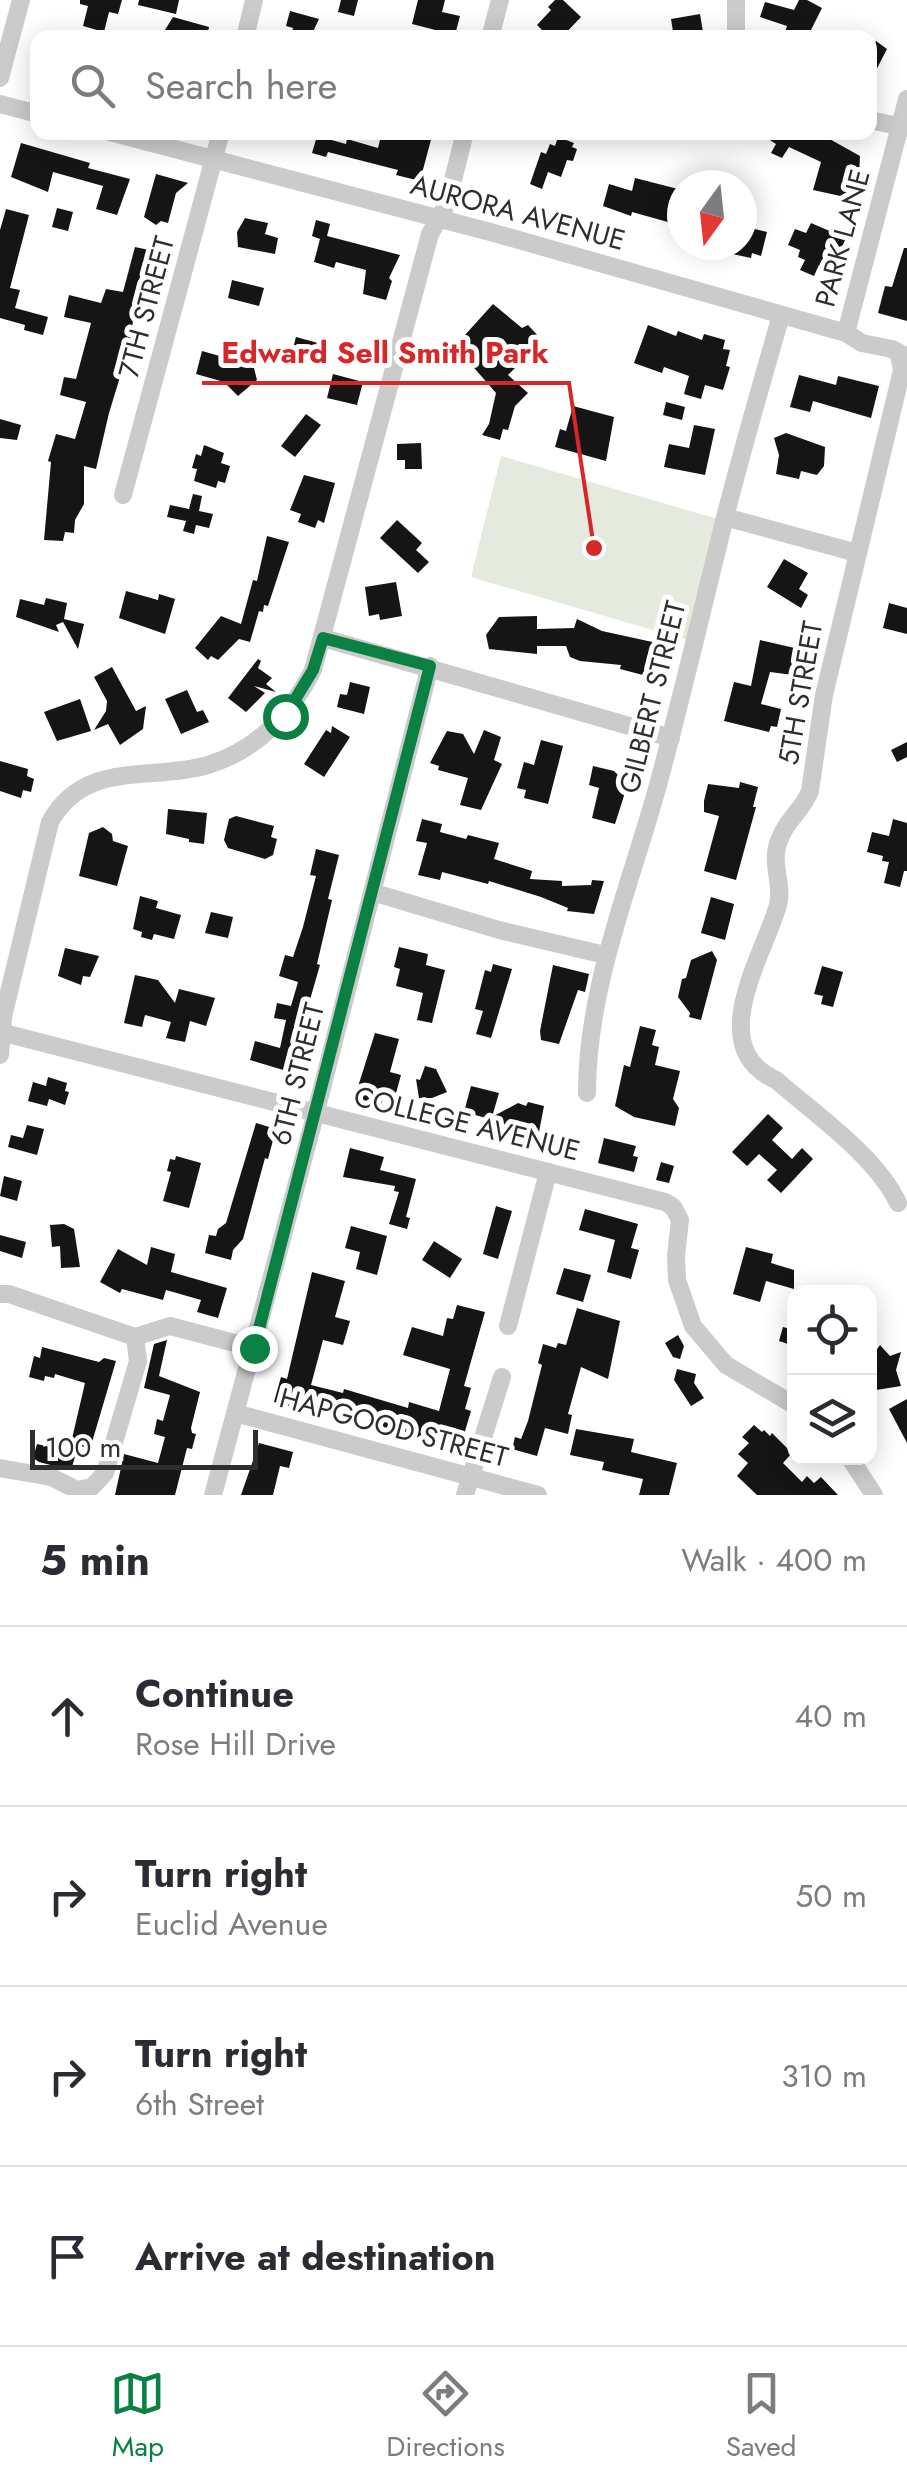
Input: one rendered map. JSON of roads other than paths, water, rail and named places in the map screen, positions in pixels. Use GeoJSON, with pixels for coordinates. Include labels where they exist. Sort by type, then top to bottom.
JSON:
{"type":"FeatureCollection","features":[{"type":"Feature","properties":{"kind":"street"},"geometry":{"type":"LineString","coordinates":[[0,78],[21,0]]}},
{"type":"Feature","properties":{"kind":"street"},"geometry":{"type":"LineString","coordinates":[[247,30],[254,0]]}},
{"type":"Feature","properties":{"kind":"street"},"geometry":{"type":"LineString","coordinates":[[492,30],[500,0]]}},
{"type":"Feature","properties":{"kind":"street"},"geometry":{"type":"LineString","coordinates":[[736,0],[736,30]]}},
{"type":"Feature","properties":{"kind":"street","name":"PARK LANE"},"geometry":{"type":"LineString","coordinates":[[846,333],[904,128],[907,99]]}},
{"type":"Feature","properties":{"kind":"street"},"geometry":{"type":"LineString","coordinates":[[0,104],[30,112]]}},
{"type":"Feature","properties":{"kind":"street"},"geometry":{"type":"LineString","coordinates":[[877,122],[904,128]]}},
{"type":"Feature","properties":{"kind":"street","name":"AURORA AVENUE"},"geometry":{"type":"LineString","coordinates":[[140,140],[718,295],[846,333],[903,356]]}},
{"type":"Feature","properties":{"kind":"street","name":"7TH STREET"},"geometry":{"type":"LineString","coordinates":[[123,495],[219,140]]}},
{"type":"Feature","properties":{"kind":"street"},"geometry":{"type":"LineString","coordinates":[[0,1055],[3,1018],[50,822],[58,807],[85,784],[206,765],[231,756],[259,739],[285,716],[301,694],[323,638],[430,234],[447,204],[464,140]]}},
{"type":"Feature","properties":{"kind":"street","name":"GILBERT STREET"},"geometry":{"type":"LineString","coordinates":[[586,1093],[590,1029],[604,979],[605,955],[635,868],[671,738],[781,315]]}},
{"type":"Feature","properties":{"kind":"street","name":"5TH STREET"},"geometry":{"type":"LineString","coordinates":[[898,1203],[890,1184],[862,1156],[776,1080],[759,1072],[748,1054],[742,1031],[749,975],[780,899],[774,868],[776,851],[782,833],[806,804],[810,790],[824,695],[903,356]]}},
{"type":"Feature","properties":{"kind":"street"},"geometry":{"type":"LineString","coordinates":[[726,518],[857,553]]}},
{"type":"Feature","properties":{"kind":"street"},"geometry":{"type":"LineString","coordinates":[[323,638],[671,738]]}},
{"type":"Feature","properties":{"kind":"street","name":"6TH STREET"},"geometry":{"type":"LineString","coordinates":[[213,1495],[316,1114],[430,666]]}},
{"type":"Feature","properties":{"kind":"street"},"geometry":{"type":"LineString","coordinates":[[372,892],[499,930],[605,955]]}},
{"type":"Feature","properties":{"kind":"street","name":"COLLEGE AVENUE"},"geometry":{"type":"LineString","coordinates":[[2,1033],[665,1202],[674,1207],[680,1220],[678,1280],[693,1326],[726,1365],[787,1401]]}},
{"type":"Feature","properties":{"kind":"street"},"geometry":{"type":"LineString","coordinates":[[508,1326],[548,1172]]}},
{"type":"Feature","properties":{"kind":"street"},"geometry":{"type":"LineString","coordinates":[[0,1294],[135,1337],[170,1326],[254,1348]]}},
{"type":"Feature","properties":{"kind":"street"},"geometry":{"type":"LineString","coordinates":[[0,1468],[51,1478],[77,1490],[92,1487],[106,1473],[138,1361],[135,1337]]}},
{"type":"Feature","properties":{"kind":"street"},"geometry":{"type":"LineString","coordinates":[[466,1495],[502,1377]]}},
{"type":"Feature","properties":{"kind":"street","name":"HAPGOOD STREET"},"geometry":{"type":"LineString","coordinates":[[235,1412],[538,1495]]}},
{"type":"Feature","properties":{"kind":"street"},"geometry":{"type":"LineString","coordinates":[[855,1465],[874,1495]]}},
{"type":"Feature","properties":{"kind":"place","name":"Edward Sell Smith Park"},"geometry":{"type":"Point","coordinates":[594,548]}}]}
